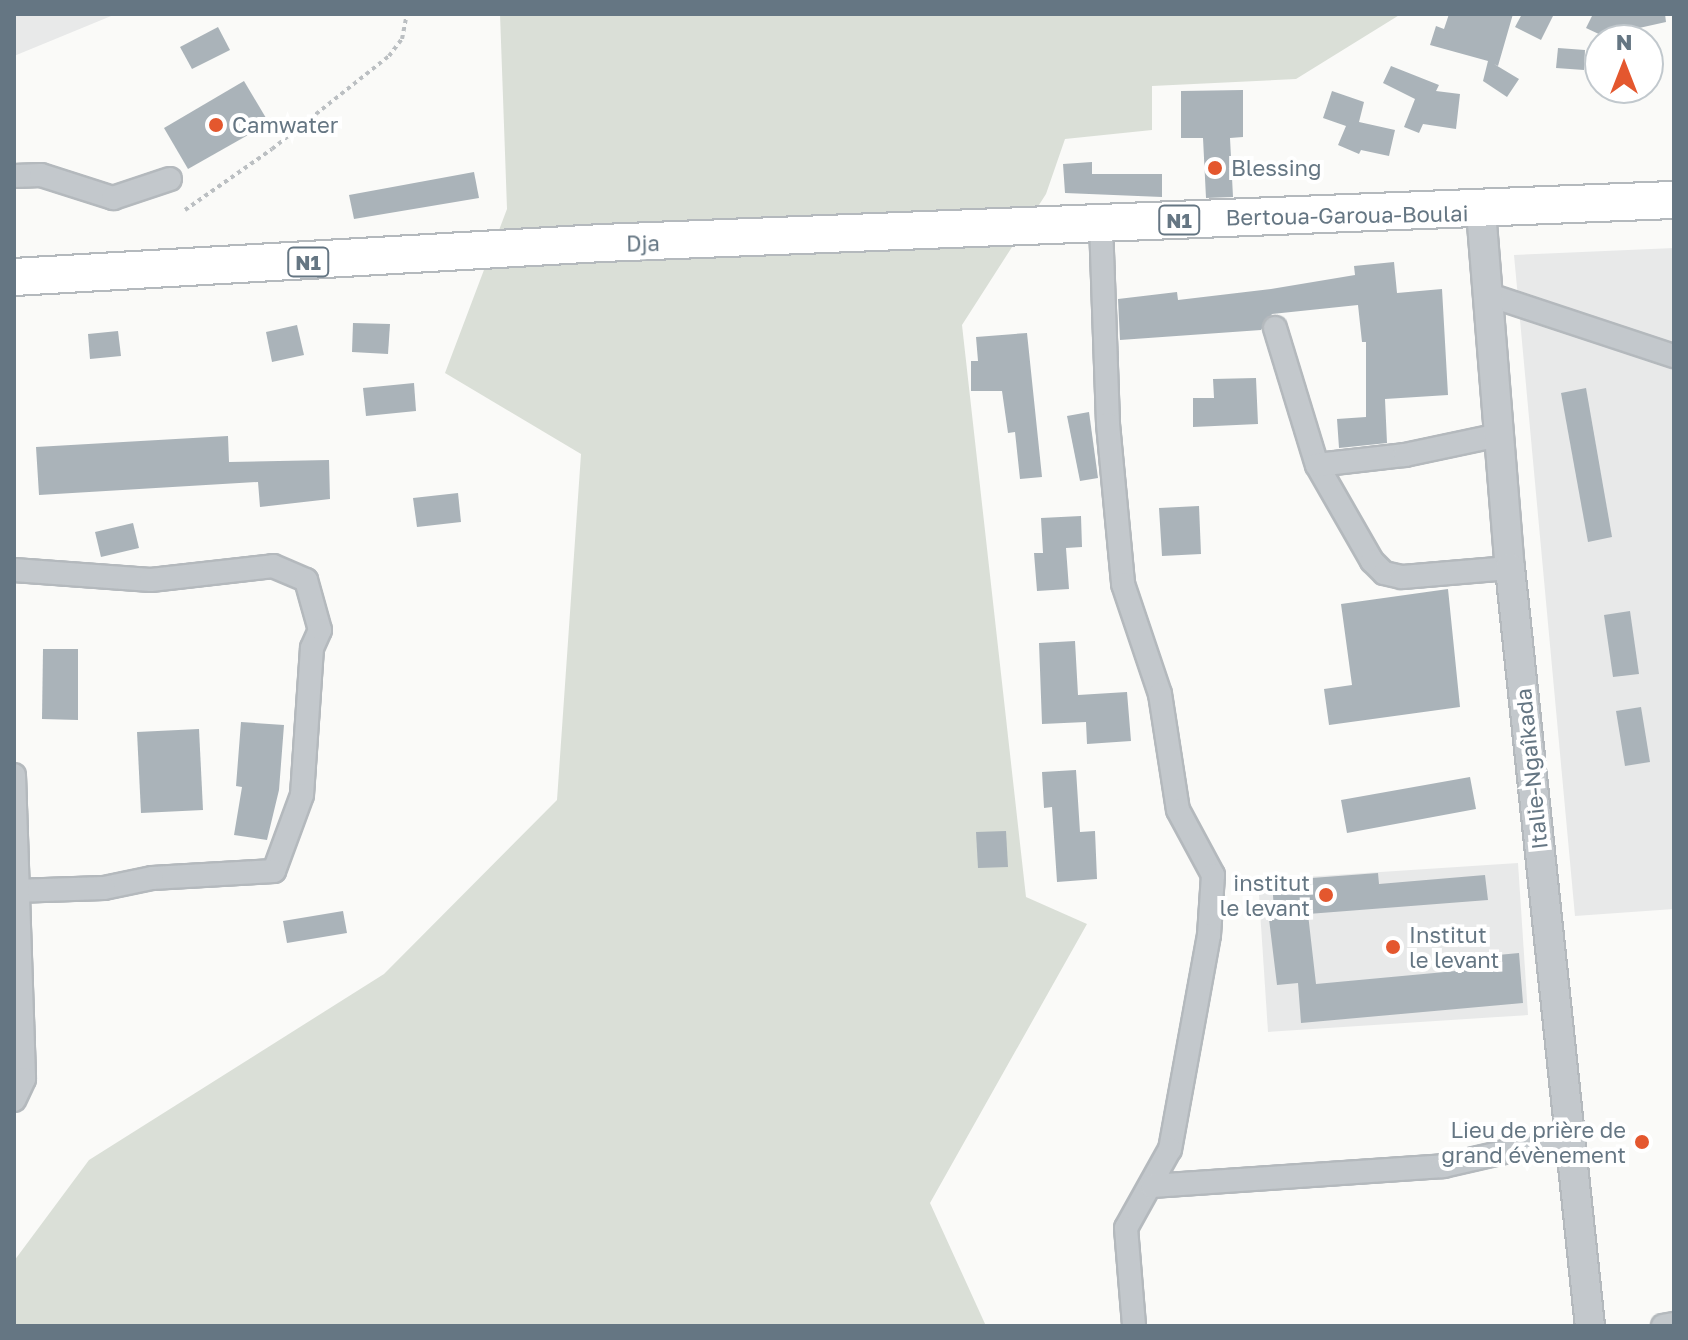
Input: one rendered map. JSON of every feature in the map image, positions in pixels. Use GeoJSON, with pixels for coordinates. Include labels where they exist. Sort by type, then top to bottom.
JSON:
{"type":"FeatureCollection","features":[{"type":"Feature","properties":{"kind":"highway","name":"Bertoua-Garoua-Boulai"},"geometry":{"type":"LineString","coordinates":[[684,242],[1101,223],[1481,211],[1674,200]]}},
{"type":"Feature","properties":{"kind":"highway","name":"Dja"},"geometry":{"type":"LineString","coordinates":[[14,277],[602,243],[684,242]]}},
{"type":"Feature","properties":{"kind":"street"},"geometry":{"type":"LineString","coordinates":[[14,176],[41,175],[113,198],[170,179]]}},
{"type":"Feature","properties":{"kind":"street","name":"Italie-Ngaîkada"},"geometry":{"type":"LineString","coordinates":[[1481,211],[1510,568],[1590,1326]]}},
{"type":"Feature","properties":{"kind":"street"},"geometry":{"type":"LineString","coordinates":[[1101,223],[1108,424],[1123,584],[1160,694],[1178,810],[1213,875],[1209,935],[1170,1149],[1126,1228],[1134,1326]]}},
{"type":"Feature","properties":{"kind":"street"},"geometry":{"type":"LineString","coordinates":[[1486,294],[1674,356]]}},
{"type":"Feature","properties":{"kind":"street"},"geometry":{"type":"LineString","coordinates":[[1275,328],[1317,465],[1350,530],[1384,573],[1402,577],[1510,568]]}},
{"type":"Feature","properties":{"kind":"street"},"geometry":{"type":"LineString","coordinates":[[1317,465],[1416,454],[1499,435]]}},
{"type":"Feature","properties":{"kind":"street"},"geometry":{"type":"LineString","coordinates":[[14,570],[151,580],[273,566],[306,580],[320,630],[312,648],[302,795],[274,871],[152,878],[104,888],[15,891]]}},
{"type":"Feature","properties":{"kind":"street"},"geometry":{"type":"LineString","coordinates":[[14,775],[15,891],[24,1079],[14,1100]]}},
{"type":"Feature","properties":{"kind":"street"},"geometry":{"type":"LineString","coordinates":[[1152,1186],[1402,1171],[1570,1137]]}},
{"type":"Feature","properties":{"kind":"street"},"geometry":{"type":"LineString","coordinates":[[1663,1326],[1674,1324]]}},
{"type":"Feature","properties":{"kind":"path"},"geometry":{"type":"LineString","coordinates":[[185,210],[272,149],[389,56],[402,39],[407,14]]}},
{"type":"Feature","properties":{"kind":"shaded area"},"geometry":{"type":"Polygon","coordinates":[[[14,14],[116,14],[14,56],[14,14]]]}},
{"type":"Feature","properties":{"kind":"shaded area"},"geometry":{"type":"Polygon","coordinates":[[[500,14],[1401,14],[1296,79],[1152,86],[1152,130],[1065,139],[1046,194],[962,325],[1026,897],[1087,924],[930,1203],[986,1326],[14,1326],[14,1261],[89,1160],[384,974],[557,800],[581,454],[445,373],[507,209],[500,14]]]}},
{"type":"Feature","properties":{"kind":"shaded area"},"geometry":{"type":"Polygon","coordinates":[[[1674,248],[1674,909],[1575,916],[1514,255],[1674,248]]]}},
{"type":"Feature","properties":{"kind":"shaded area","name":"Institut le levant"},"geometry":{"type":"Polygon","coordinates":[[[1518,863],[1528,1015],[1268,1032],[1258,880],[1518,863]]]}},
{"type":"Feature","properties":{"kind":"building"},"geometry":{"type":"Polygon","coordinates":[[[1449,14],[1513,14],[1498,66],[1494,64],[1519,79],[1507,97],[1483,81],[1488,61],[1430,45],[1436,26],[1444,29],[1449,14]]]}},
{"type":"Feature","properties":{"kind":"building"},"geometry":{"type":"Polygon","coordinates":[[[1522,14],[1554,14],[1541,40],[1515,27],[1522,14]]]}},
{"type":"Feature","properties":{"kind":"building"},"geometry":{"type":"Polygon","coordinates":[[[1593,14],[1665,14],[1666,22],[1657,24],[1588,24],[1593,14]]]}},
{"type":"Feature","properties":{"kind":"building"},"geometry":{"type":"Polygon","coordinates":[[[218,27],[230,50],[192,69],[180,47],[218,27]]]}},
{"type":"Feature","properties":{"kind":"building"},"geometry":{"type":"Polygon","coordinates":[[[1558,48],[1584,50],[1584,70],[1556,68],[1558,48]]]}},
{"type":"Feature","properties":{"kind":"building"},"geometry":{"type":"Polygon","coordinates":[[[1391,66],[1439,85],[1436,91],[1460,94],[1456,129],[1423,124],[1419,133],[1404,127],[1415,99],[1383,83],[1391,66]]]}},
{"type":"Feature","properties":{"kind":"building","name":"Camwater"},"geometry":{"type":"Polygon","coordinates":[[[244,81],[269,123],[188,169],[164,128],[244,81]]]}},
{"type":"Feature","properties":{"kind":"building"},"geometry":{"type":"Polygon","coordinates":[[[1243,90],[1243,137],[1230,138],[1233,197],[1206,198],[1203,138],[1181,138],[1181,91],[1243,90]]]}},
{"type":"Feature","properties":{"kind":"building"},"geometry":{"type":"Polygon","coordinates":[[[1332,91],[1364,102],[1359,122],[1395,130],[1389,156],[1361,150],[1359,154],[1338,145],[1346,126],[1323,118],[1332,91]]]}},
{"type":"Feature","properties":{"kind":"building"},"geometry":{"type":"Polygon","coordinates":[[[1092,162],[1092,174],[1162,174],[1162,197],[1065,193],[1063,164],[1092,162]]]}},
{"type":"Feature","properties":{"kind":"building"},"geometry":{"type":"Polygon","coordinates":[[[474,172],[479,198],[354,219],[349,195],[474,172]]]}},
{"type":"Feature","properties":{"kind":"building"},"geometry":{"type":"Polygon","coordinates":[[[1394,262],[1397,293],[1442,289],[1448,395],[1385,399],[1387,443],[1339,448],[1337,419],[1366,417],[1366,342],[1362,342],[1358,305],[1272,314],[1261,330],[1120,340],[1118,299],[1177,292],[1178,300],[1271,289],[1355,275],[1354,266],[1394,262]]]}},
{"type":"Feature","properties":{"kind":"building"},"geometry":{"type":"Polygon","coordinates":[[[353,323],[390,324],[388,354],[352,352],[353,323]]]}},
{"type":"Feature","properties":{"kind":"building"},"geometry":{"type":"Polygon","coordinates":[[[297,325],[304,355],[272,362],[266,332],[297,325]]]}},
{"type":"Feature","properties":{"kind":"building"},"geometry":{"type":"Polygon","coordinates":[[[118,331],[121,356],[90,359],[88,334],[118,331]]]}},
{"type":"Feature","properties":{"kind":"building"},"geometry":{"type":"Polygon","coordinates":[[[1027,333],[1042,477],[1020,479],[1015,432],[1008,433],[1002,391],[971,391],[971,361],[978,361],[976,337],[1027,333]]]}},
{"type":"Feature","properties":{"kind":"building"},"geometry":{"type":"Polygon","coordinates":[[[1256,378],[1258,424],[1193,427],[1193,398],[1214,398],[1213,379],[1256,378]]]}},
{"type":"Feature","properties":{"kind":"building"},"geometry":{"type":"Polygon","coordinates":[[[414,383],[416,411],[366,416],[363,388],[414,383]]]}},
{"type":"Feature","properties":{"kind":"building"},"geometry":{"type":"Polygon","coordinates":[[[1586,388],[1612,537],[1588,542],[1561,393],[1586,388]]]}},
{"type":"Feature","properties":{"kind":"building"},"geometry":{"type":"Polygon","coordinates":[[[1089,412],[1098,478],[1080,481],[1067,416],[1089,412]]]}},
{"type":"Feature","properties":{"kind":"building"},"geometry":{"type":"Polygon","coordinates":[[[228,436],[229,462],[329,460],[330,499],[260,507],[258,482],[39,495],[36,447],[228,436]]]}},
{"type":"Feature","properties":{"kind":"building"},"geometry":{"type":"Polygon","coordinates":[[[458,493],[461,522],[417,527],[413,498],[458,493]]]}},
{"type":"Feature","properties":{"kind":"building"},"geometry":{"type":"Polygon","coordinates":[[[1199,506],[1201,554],[1162,556],[1159,508],[1199,506]]]}},
{"type":"Feature","properties":{"kind":"building"},"geometry":{"type":"Polygon","coordinates":[[[1081,516],[1082,547],[1066,548],[1069,589],[1037,591],[1034,553],[1043,553],[1041,518],[1081,516]]]}},
{"type":"Feature","properties":{"kind":"building"},"geometry":{"type":"Polygon","coordinates":[[[133,523],[139,548],[101,557],[95,532],[133,523]]]}},
{"type":"Feature","properties":{"kind":"building"},"geometry":{"type":"Polygon","coordinates":[[[1448,589],[1460,707],[1329,725],[1324,689],[1352,685],[1341,604],[1448,589]]]}},
{"type":"Feature","properties":{"kind":"building"},"geometry":{"type":"Polygon","coordinates":[[[1630,611],[1639,674],[1613,677],[1604,615],[1630,611]]]}},
{"type":"Feature","properties":{"kind":"building"},"geometry":{"type":"Polygon","coordinates":[[[1075,641],[1078,695],[1127,692],[1131,741],[1087,744],[1086,722],[1042,724],[1039,643],[1075,641]]]}},
{"type":"Feature","properties":{"kind":"building"},"geometry":{"type":"Polygon","coordinates":[[[43,649],[78,649],[78,720],[42,719],[43,649]]]}},
{"type":"Feature","properties":{"kind":"building"},"geometry":{"type":"Polygon","coordinates":[[[1641,707],[1650,762],[1625,766],[1616,711],[1641,707]]]}},
{"type":"Feature","properties":{"kind":"building"},"geometry":{"type":"Polygon","coordinates":[[[241,722],[284,725],[279,790],[267,840],[234,835],[242,787],[236,786],[241,722]]]}},
{"type":"Feature","properties":{"kind":"building"},"geometry":{"type":"Polygon","coordinates":[[[199,729],[203,810],[141,813],[137,732],[199,729]]]}},
{"type":"Feature","properties":{"kind":"building"},"geometry":{"type":"Polygon","coordinates":[[[1076,770],[1080,832],[1095,831],[1097,879],[1057,882],[1052,807],[1044,808],[1042,772],[1076,770]]]}},
{"type":"Feature","properties":{"kind":"building"},"geometry":{"type":"Polygon","coordinates":[[[1470,777],[1476,809],[1347,833],[1341,800],[1470,777]]]}},
{"type":"Feature","properties":{"kind":"building"},"geometry":{"type":"Polygon","coordinates":[[[1006,831],[1008,867],[978,868],[976,832],[1006,831]]]}},
{"type":"Feature","properties":{"kind":"building"},"geometry":{"type":"Polygon","coordinates":[[[1378,873],[1379,884],[1485,875],[1488,900],[1308,914],[1316,984],[1488,968],[1487,956],[1519,953],[1523,1003],[1301,1023],[1298,983],[1277,985],[1268,911],[1274,910],[1272,881],[1378,873]]]}},
{"type":"Feature","properties":{"kind":"building"},"geometry":{"type":"Polygon","coordinates":[[[343,911],[347,933],[287,943],[283,921],[343,911]]]}},
{"type":"Feature","properties":{"kind":"place","name":"Camwater"},"geometry":{"type":"Point","coordinates":[216,125]}},
{"type":"Feature","properties":{"kind":"place","name":"Blessing"},"geometry":{"type":"Point","coordinates":[1215,168]}},
{"type":"Feature","properties":{"kind":"place","name":"institut le levant"},"geometry":{"type":"Point","coordinates":[1326,895]}},
{"type":"Feature","properties":{"kind":"place","name":"Institut le levant"},"geometry":{"type":"Point","coordinates":[1393,947]}},
{"type":"Feature","properties":{"kind":"place","name":"Lieu de prière de grand évènement"},"geometry":{"type":"Point","coordinates":[1642,1142]}}]}
